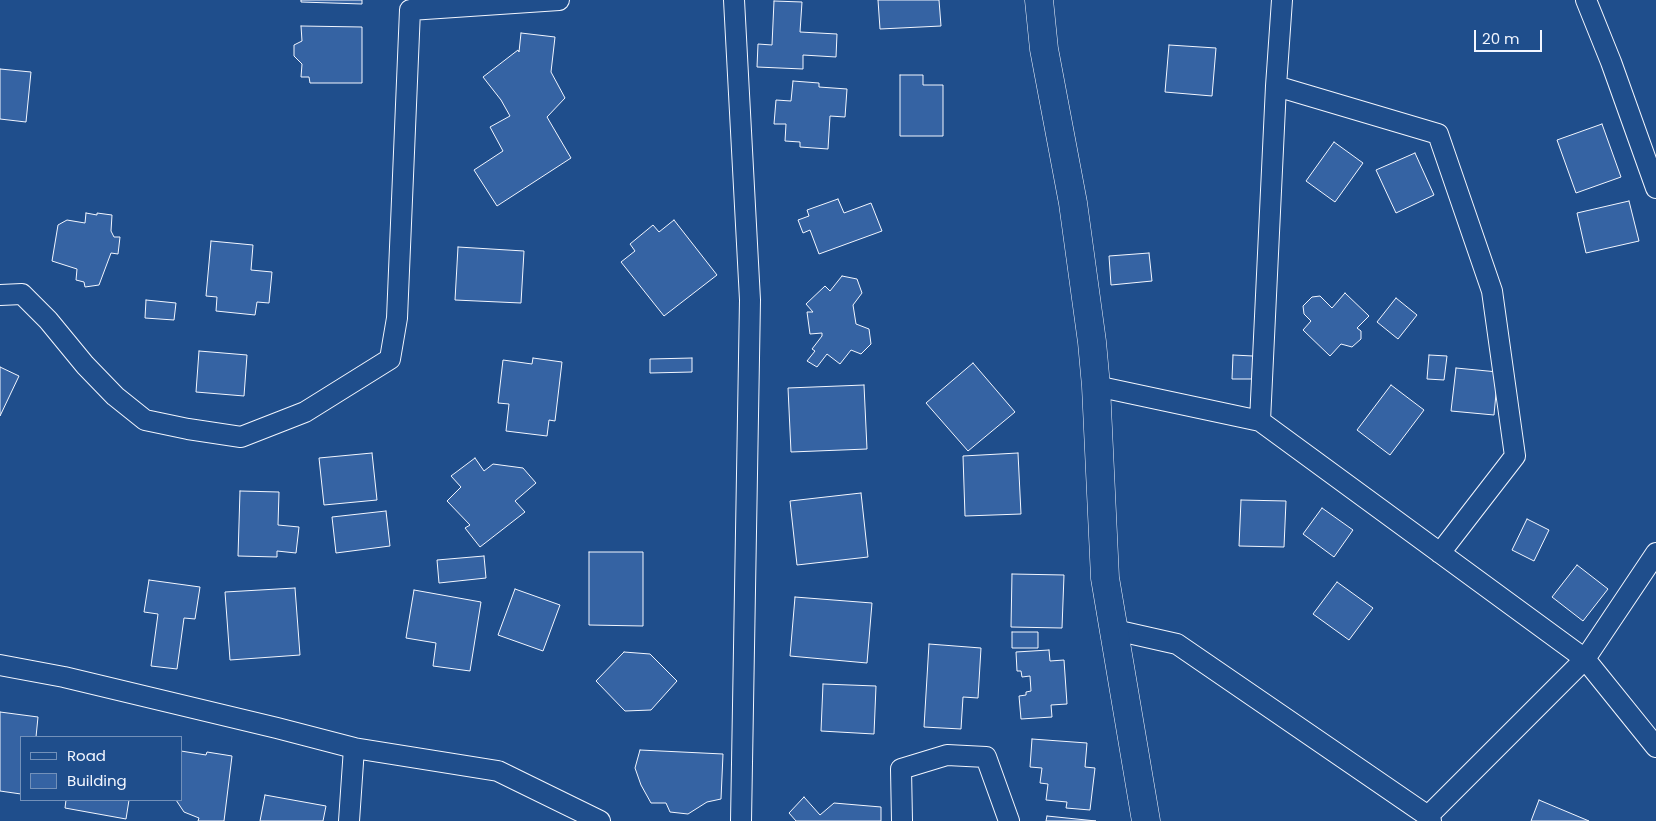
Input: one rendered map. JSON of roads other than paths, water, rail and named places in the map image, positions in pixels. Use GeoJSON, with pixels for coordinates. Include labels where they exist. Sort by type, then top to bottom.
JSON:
{"type":"FeatureCollection","features":[{"type":"Feature","properties":{"kind":"street"},"geometry":{"type":"LineString","coordinates":[[0,295],[22,294],[48,320],[85,365],[115,396],[145,420],[241,437],[306,412],[390,360],[396,318],[410,5],[559,0]]}},
{"type":"Feature","properties":{"kind":"street"},"geometry":{"type":"LineString","coordinates":[[734,0],[750,300],[741,821]]}},
{"type":"Feature","properties":{"kind":"street"},"geometry":{"type":"LineString","coordinates":[[1039,0],[1044,49],[1073,203],[1096,386],[1106,578],[1146,821]]}},
{"type":"Feature","properties":{"kind":"street"},"geometry":{"type":"LineString","coordinates":[[1260,421],[1276,86],[1282,0]]}},
{"type":"Feature","properties":{"kind":"street"},"geometry":{"type":"LineString","coordinates":[[1586,0],[1611,62],[1656,188]]}},
{"type":"Feature","properties":{"kind":"street"},"geometry":{"type":"LineString","coordinates":[[1276,86],[1438,134],[1492,291],[1515,456],[1440,553]]}},
{"type":"Feature","properties":{"kind":"street"},"geometry":{"type":"LineString","coordinates":[[1096,386],[1260,421],[1585,659],[1656,747]]}},
{"type":"Feature","properties":{"kind":"street"},"geometry":{"type":"LineString","coordinates":[[1114,630],[1177,644],[1429,818],[1585,659],[1656,553]]}},
{"type":"Feature","properties":{"kind":"street"},"geometry":{"type":"LineString","coordinates":[[0,665],[73,679],[354,748],[498,771],[600,821]]}},
{"type":"Feature","properties":{"kind":"street"},"geometry":{"type":"LineString","coordinates":[[348,821],[354,748]]}},
{"type":"Feature","properties":{"kind":"street"},"geometry":{"type":"LineString","coordinates":[[902,821],[901,769],[947,755],[986,757],[1009,821]]}}]}
